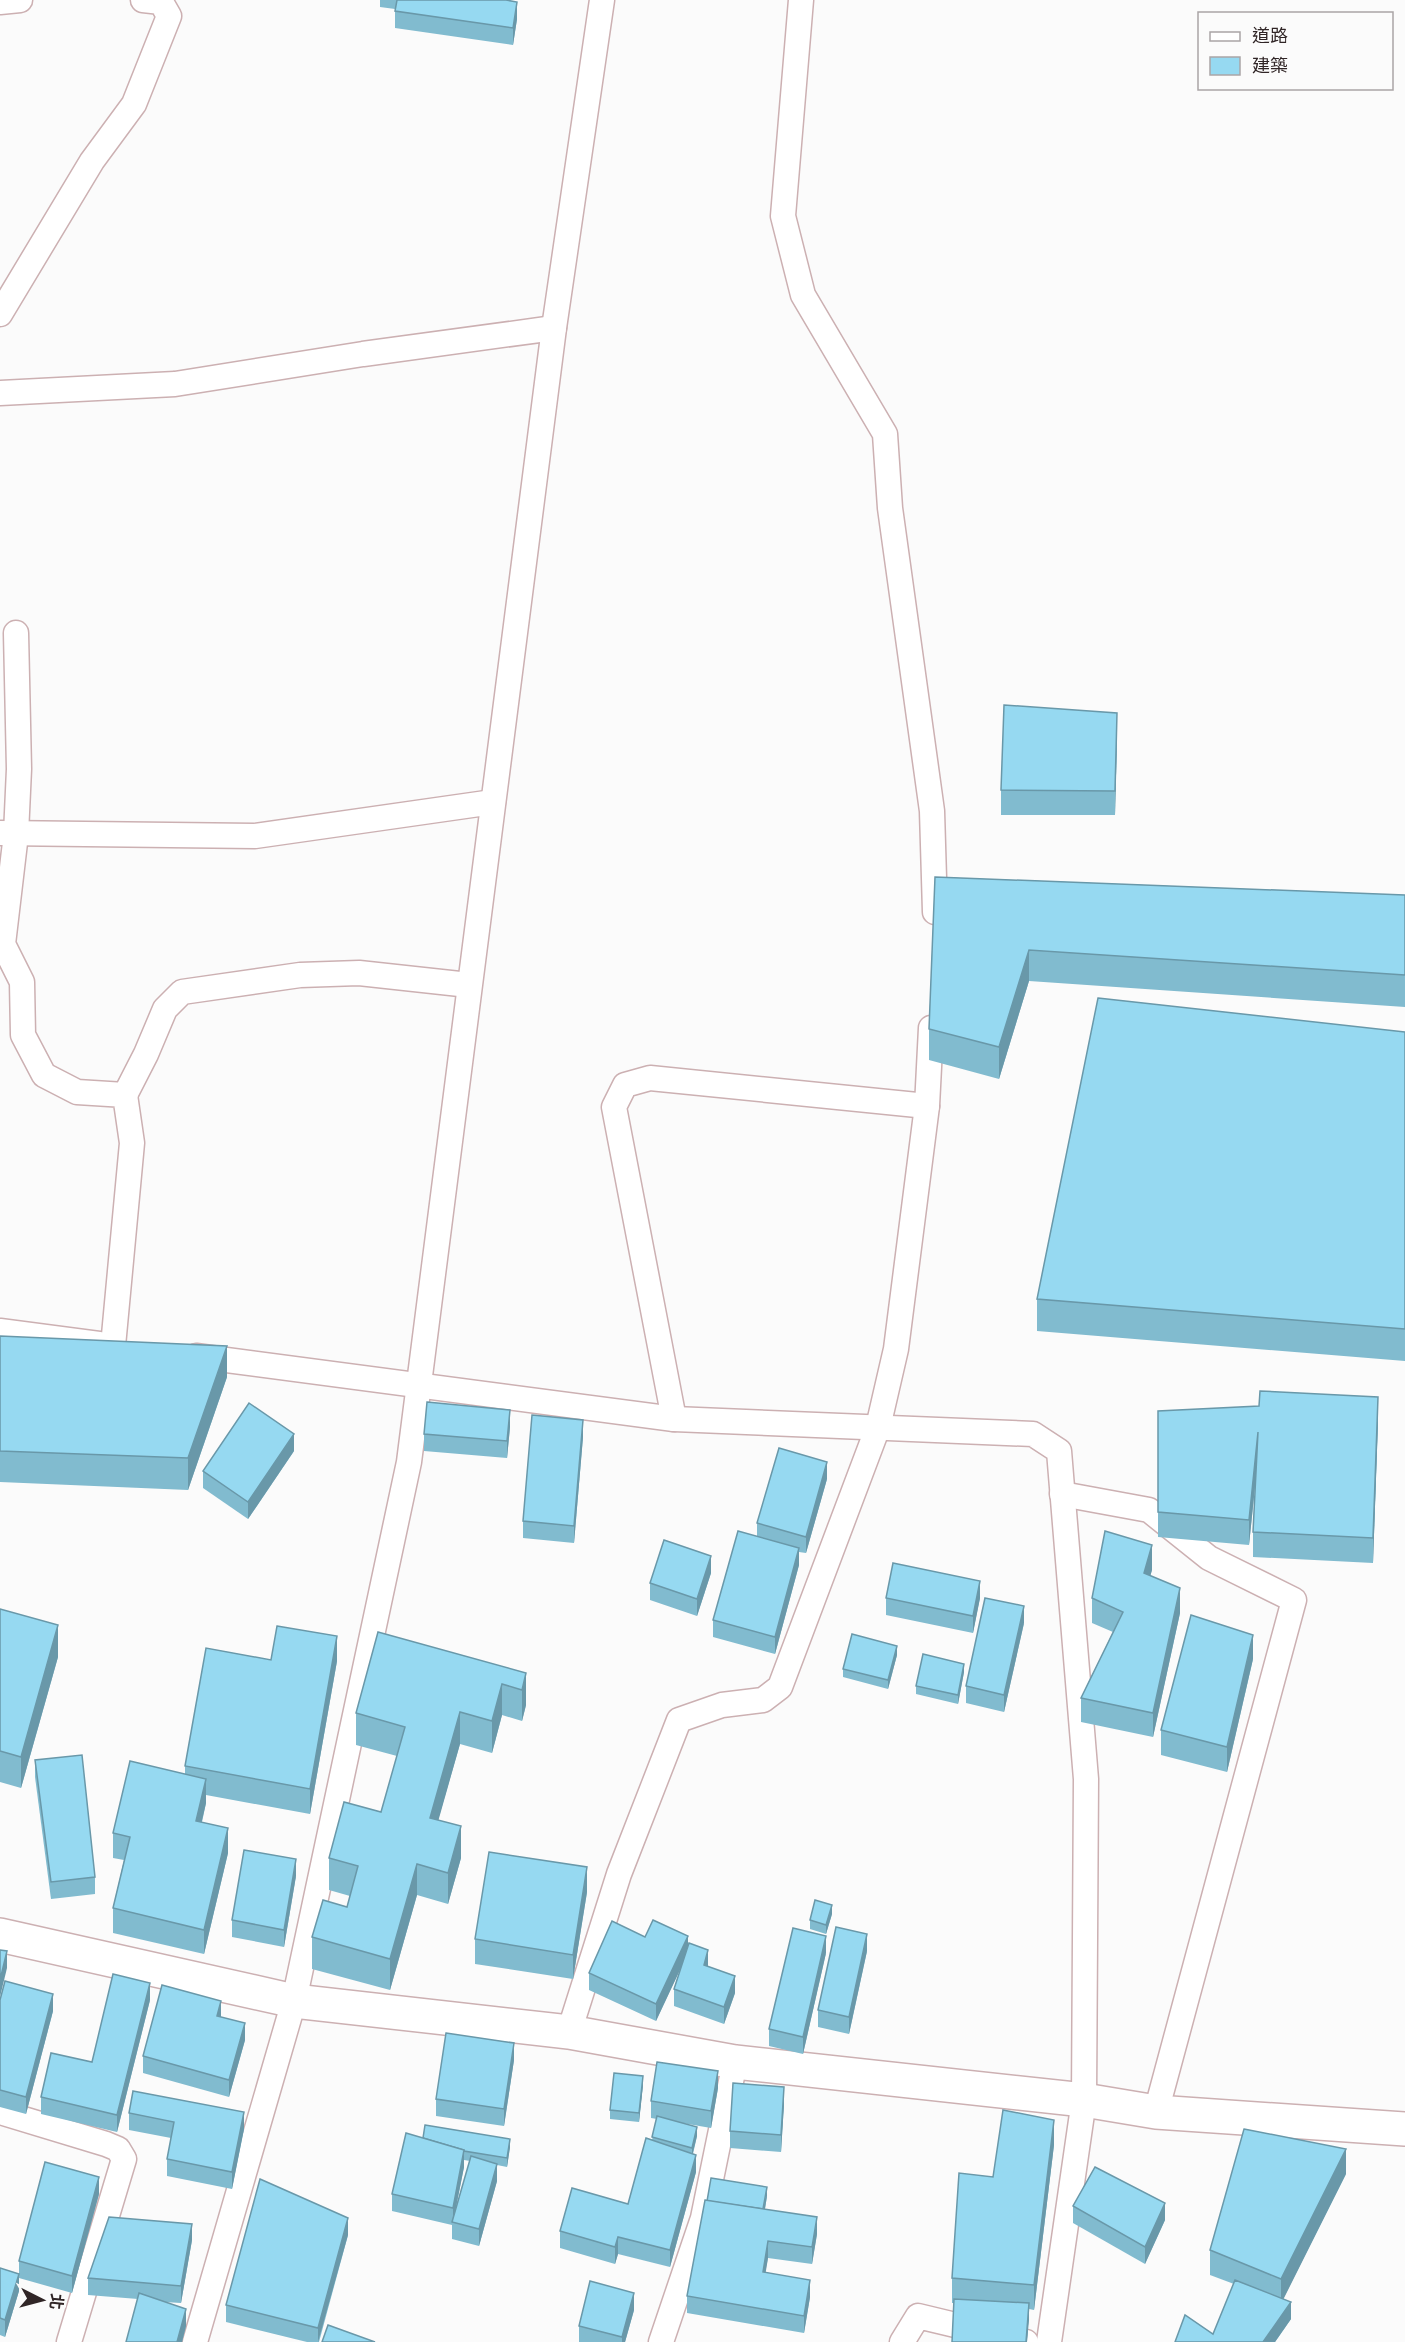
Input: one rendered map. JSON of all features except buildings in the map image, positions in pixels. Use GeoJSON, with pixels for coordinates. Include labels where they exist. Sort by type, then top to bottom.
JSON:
{"type":"FeatureCollection","features":[{"type":"Feature","properties":{"kind":"street"},"geometry":{"type":"LineString","coordinates":[[0,1935],[294,2001],[569,2032],[735,2062],[1084,2100],[1156,2112],[1405,2129]]}},
{"type":"Feature","properties":{"kind":"lane"},"geometry":{"type":"LineString","coordinates":[[0,2],[20,0]]}},
{"type":"Feature","properties":{"kind":"lane"},"geometry":{"type":"LineString","coordinates":[[0,314],[92,161],[134,104],[169,16],[161,2],[143,0]]}},
{"type":"Feature","properties":{"kind":"lane"},"geometry":{"type":"LineString","coordinates":[[195,2342],[294,2001],[409,1462],[554,328],[602,0]]}},
{"type":"Feature","properties":{"kind":"lane"},"geometry":{"type":"LineString","coordinates":[[801,0],[783,216],[803,295],[885,434],[890,508],[933,811],[934,932]]}},
{"type":"Feature","properties":{"kind":"lane"},"geometry":{"type":"LineString","coordinates":[[0,393],[175,384],[363,354],[554,328]]}},
{"type":"Feature","properties":{"kind":"lane"},"geometry":{"type":"LineString","coordinates":[[16,633],[19,769],[8,833],[3,944],[22,982],[23,1035],[44,1075],[77,1092],[125,1095]]}},
{"type":"Feature","properties":{"kind":"lane"},"geometry":{"type":"LineString","coordinates":[[8,833],[255,836],[493,802]]}},
{"type":"Feature","properties":{"kind":"lane"},"geometry":{"type":"LineString","coordinates":[[112,1346],[132,1143],[125,1095],[165,1009],[182,992],[300,975],[359,973],[469,985]]}},
{"type":"Feature","properties":{"kind":"lane"},"geometry":{"type":"LineString","coordinates":[[569,2032],[619,1874],[679,1720],[722,1705],[763,1700],[780,1687],[878,1427],[896,1349],[927,1106],[933,1002]]}},
{"type":"Feature","properties":{"kind":"lane"},"geometry":{"type":"LineString","coordinates":[[674,1419],[614,1107],[625,1085],[650,1078],[927,1106]]}},
{"type":"Feature","properties":{"kind":"lane"},"geometry":{"type":"LineString","coordinates":[[0,1331],[52,1336],[136,1349]]}},
{"type":"Feature","properties":{"kind":"lane"},"geometry":{"type":"LineString","coordinates":[[171,1353],[674,1419],[1033,1434],[1059,1451],[1086,1779],[1084,2100],[1049,2342]]}},
{"type":"Feature","properties":{"kind":"lane"},"geometry":{"type":"LineString","coordinates":[[1062,1494],[1149,1510],[1209,1558],[1294,1600],[1156,2112]]}},
{"type":"Feature","properties":{"kind":"lane"},"geometry":{"type":"LineString","coordinates":[[661,2342],[703,2218],[735,2062]]}},
{"type":"Feature","properties":{"kind":"lane"},"geometry":{"type":"LineString","coordinates":[[0,2112],[106,2144],[118,2149],[124,2159],[69,2342]]}},
{"type":"Feature","properties":{"kind":"lane"},"geometry":{"type":"LineString","coordinates":[[902,2342],[918,2316],[1026,2342]]}}]}
